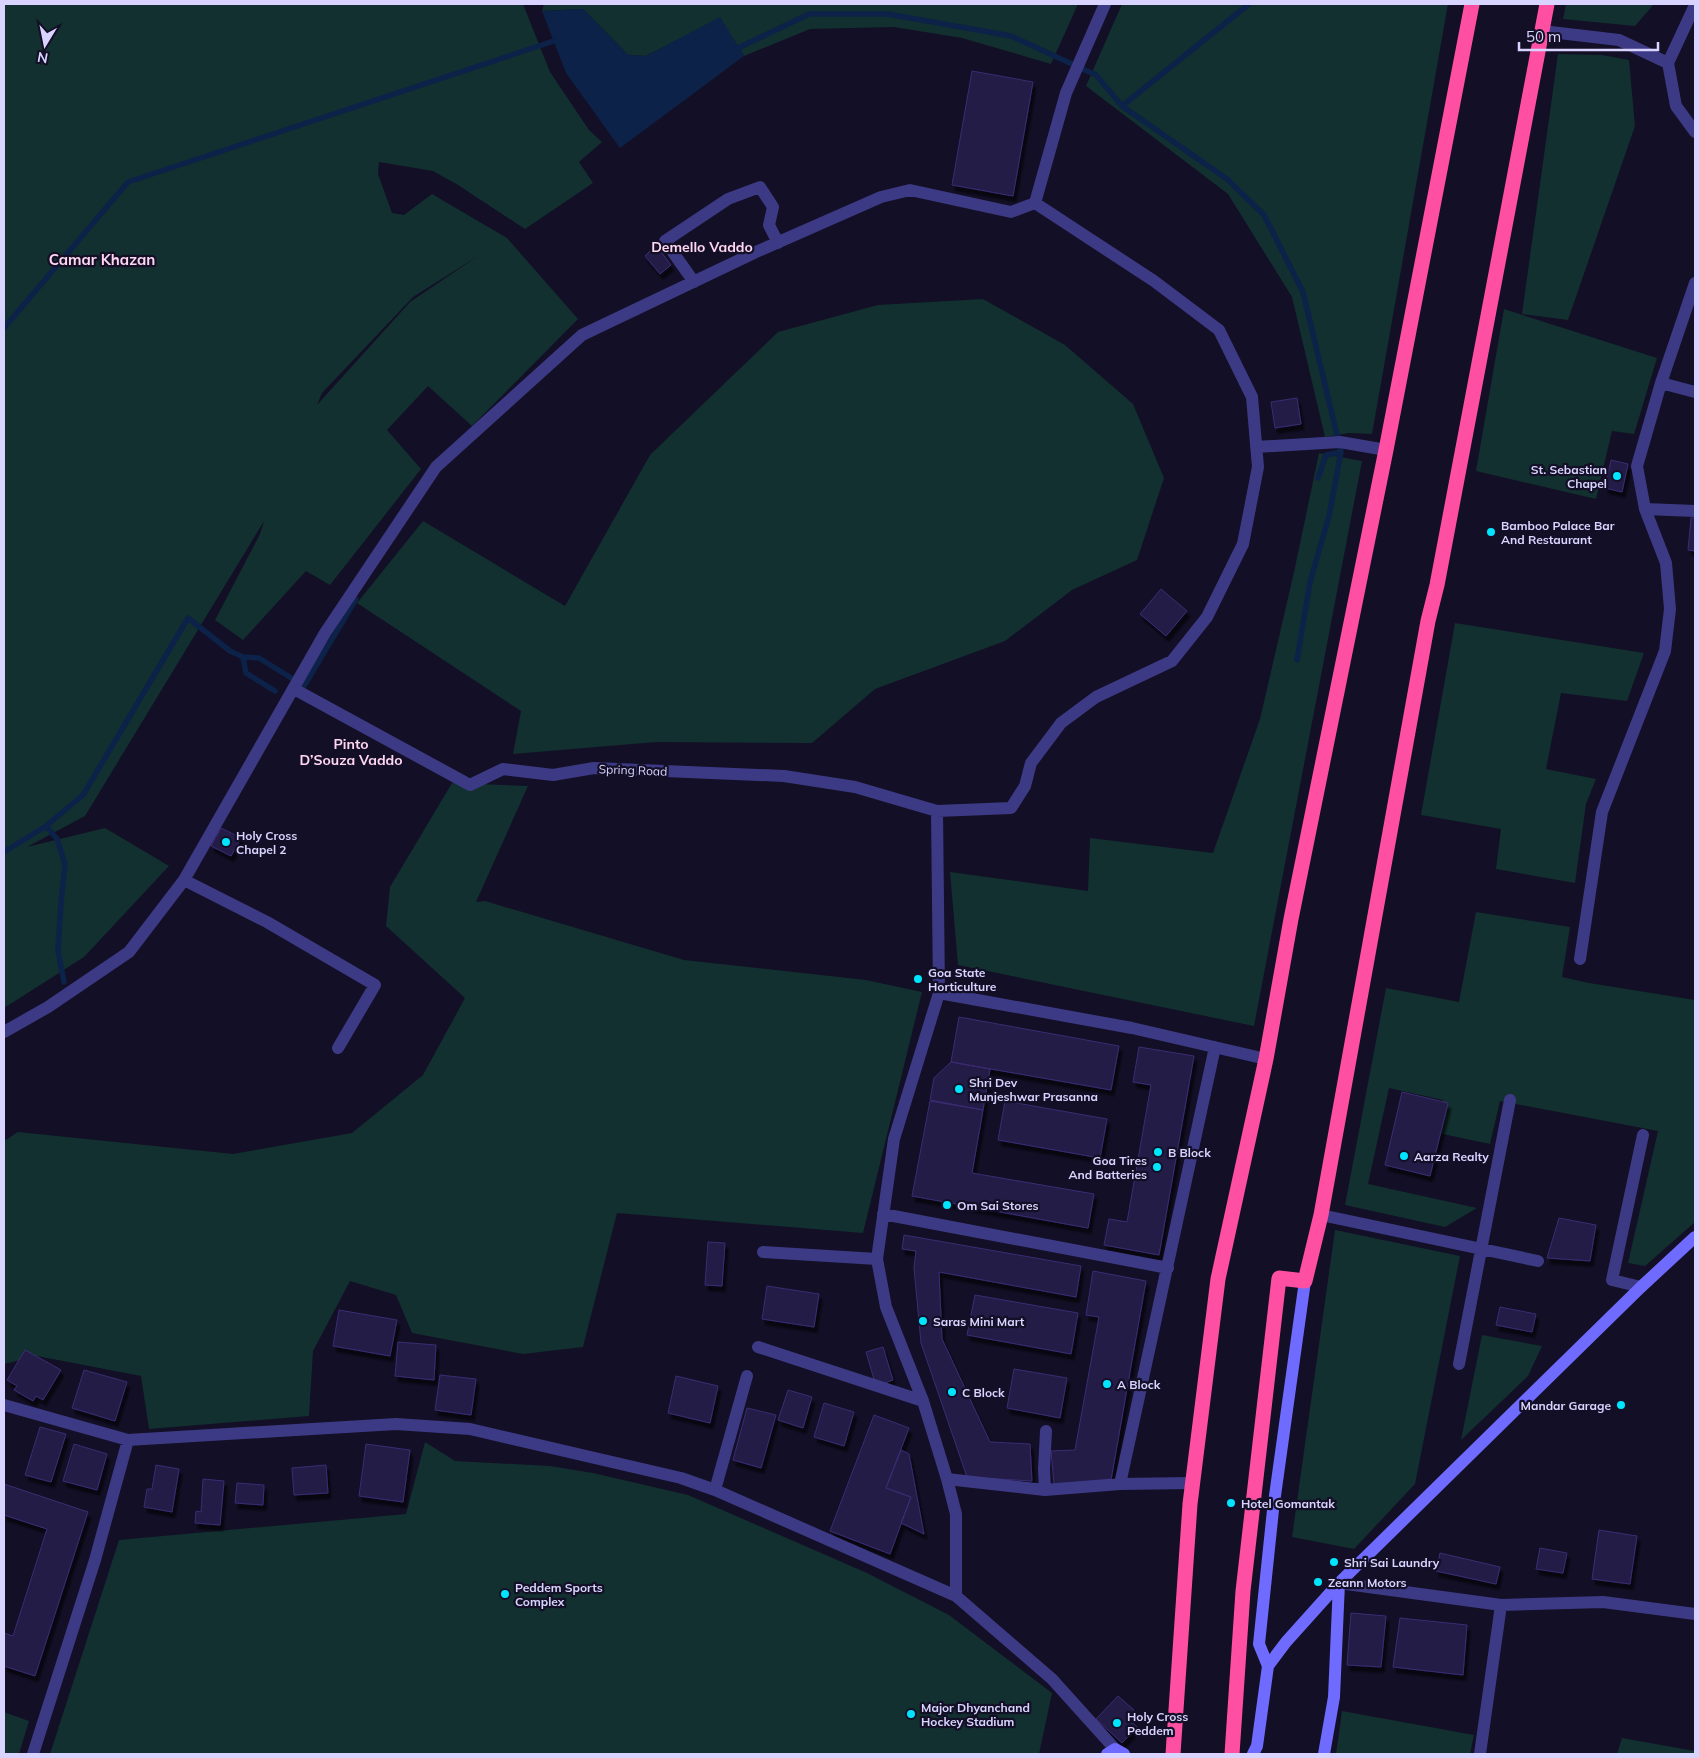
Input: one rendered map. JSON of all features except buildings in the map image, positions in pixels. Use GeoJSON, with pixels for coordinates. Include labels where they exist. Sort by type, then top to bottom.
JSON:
{"type":"FeatureCollection","features":[{"type":"Feature","properties":{"kind":"highway"},"geometry":{"type":"LineString","coordinates":[[1173,1754],[1192,1483],[1218,1279],[1266,1059],[1291,919],[1386,450],[1472,4]]}},
{"type":"Feature","properties":{"kind":"highway"},"geometry":{"type":"LineString","coordinates":[[1232,1754],[1243,1591],[1279,1278],[1305,1282],[1321,1215],[1428,621],[1437,585],[1547,4]]}},
{"type":"Feature","properties":{"kind":"main road"},"geometry":{"type":"LineString","coordinates":[[1253,1754],[1257,1746],[1268,1666],[1286,1642],[1339,1583],[1641,1287],[1695,1237]]}},
{"type":"Feature","properties":{"kind":"main road"},"geometry":{"type":"LineString","coordinates":[[1268,1666],[1259,1644],[1273,1510],[1305,1282]]}},
{"type":"Feature","properties":{"kind":"main road"},"geometry":{"type":"LineString","coordinates":[[1324,1754],[1334,1697],[1339,1583]]}},
{"type":"Feature","properties":{"kind":"street"},"geometry":{"type":"LineString","coordinates":[[1035,203],[1066,93],[1105,4]]}},
{"type":"Feature","properties":{"kind":"street"},"geometry":{"type":"LineString","coordinates":[[1695,5],[1668,63],[1676,106],[1695,132]]}},
{"type":"Feature","properties":{"kind":"street"},"geometry":{"type":"LineString","coordinates":[[1542,31],[1619,40],[1668,63]]}},
{"type":"Feature","properties":{"kind":"street"},"geometry":{"type":"LineString","coordinates":[[694,282],[665,241],[728,198],[760,187],[773,207],[769,225],[778,242]]}},
{"type":"Feature","properties":{"kind":"street"},"geometry":{"type":"LineString","coordinates":[[4,1032],[48,1007],[129,952],[184,880],[325,633],[436,467],[582,335],[778,242],[881,197],[910,190],[1011,212],[1035,203]]}},
{"type":"Feature","properties":{"kind":"street"},"geometry":{"type":"LineString","coordinates":[[956,1596],[956,1514],[948,1479],[923,1401],[886,1307],[877,1259],[894,1139],[939,993],[937,811],[1012,808],[1025,786],[1031,763],[1060,723],[1096,697],[1172,660],[1207,617],[1243,544],[1258,467],[1252,397],[1219,330],[1154,281],[1035,203]]}},
{"type":"Feature","properties":{"kind":"street"},"geometry":{"type":"LineString","coordinates":[[1580,959],[1602,812],[1665,651],[1670,610],[1666,563],[1645,509],[1637,466],[1661,383],[1695,283]]}},
{"type":"Feature","properties":{"kind":"street"},"geometry":{"type":"LineString","coordinates":[[1661,383],[1695,392]]}},
{"type":"Feature","properties":{"kind":"street"},"geometry":{"type":"LineString","coordinates":[[1256,448],[1340,442],[1386,450]]}},
{"type":"Feature","properties":{"kind":"street"},"geometry":{"type":"LineString","coordinates":[[1645,509],[1695,511]]}},
{"type":"Feature","properties":{"kind":"street","name":"Spring Road"},"geometry":{"type":"LineString","coordinates":[[292,692],[470,785],[503,769],[553,775],[594,768],[784,776],[855,787],[937,811]]}},
{"type":"Feature","properties":{"kind":"street"},"geometry":{"type":"LineString","coordinates":[[184,880],[266,922],[375,985],[338,1048]]}},
{"type":"Feature","properties":{"kind":"street"},"geometry":{"type":"LineString","coordinates":[[939,993],[1132,1028],[1266,1059]]}},
{"type":"Feature","properties":{"kind":"street"},"geometry":{"type":"LineString","coordinates":[[1120,1484],[1215,1047]]}},
{"type":"Feature","properties":{"kind":"street"},"geometry":{"type":"LineString","coordinates":[[1459,1364],[1510,1100]]}},
{"type":"Feature","properties":{"kind":"street"},"geometry":{"type":"LineString","coordinates":[[1641,1287],[1612,1280],[1643,1135]]}},
{"type":"Feature","properties":{"kind":"street"},"geometry":{"type":"LineString","coordinates":[[883,1214],[1168,1268]]}},
{"type":"Feature","properties":{"kind":"street"},"geometry":{"type":"LineString","coordinates":[[1321,1215],[1538,1261]]}},
{"type":"Feature","properties":{"kind":"street"},"geometry":{"type":"LineString","coordinates":[[763,1252],[877,1259]]}},
{"type":"Feature","properties":{"kind":"street"},"geometry":{"type":"LineString","coordinates":[[758,1347],[923,1401]]}},
{"type":"Feature","properties":{"kind":"street"},"geometry":{"type":"LineString","coordinates":[[715,1490],[747,1376]]}},
{"type":"Feature","properties":{"kind":"street"},"geometry":{"type":"LineString","coordinates":[[4,1404],[128,1440],[396,1424],[470,1429],[680,1478],[715,1490],[956,1596],[1052,1679],[1115,1753]]}},
{"type":"Feature","properties":{"kind":"street"},"geometry":{"type":"LineString","coordinates":[[1045,1490],[1046,1432]]}},
{"type":"Feature","properties":{"kind":"street"},"geometry":{"type":"LineString","coordinates":[[33,1754],[95,1560],[128,1440]]}},
{"type":"Feature","properties":{"kind":"street"},"geometry":{"type":"LineString","coordinates":[[948,1479],[1045,1490],[1120,1484],[1192,1483]]}},
{"type":"Feature","properties":{"kind":"street"},"geometry":{"type":"LineString","coordinates":[[1339,1583],[1501,1605],[1603,1602],[1695,1614]]}},
{"type":"Feature","properties":{"kind":"street"},"geometry":{"type":"LineString","coordinates":[[1480,1754],[1501,1605]]}},
{"type":"Feature","properties":{"kind":"green space"},"geometry":{"type":"Polygon","coordinates":[[[4,4],[523,4],[550,72],[589,130],[602,142],[579,162],[593,183],[525,229],[433,171],[379,162],[378,174],[392,213],[404,215],[432,194],[507,238],[578,319],[472,426],[428,386],[387,430],[421,469],[330,585],[306,571],[243,640],[215,620],[260,534],[264,521],[85,816],[27,847],[105,828],[169,866],[84,957],[4,1008],[4,4]],[[478,256],[413,297],[322,393],[317,405],[410,302],[478,256]]]}},
{"type":"Feature","properties":{"kind":"green space"},"geometry":{"type":"Polygon","coordinates":[[[544,4],[1078,4],[1051,64],[962,38],[894,27],[810,29],[744,56],[720,18],[646,56],[628,55],[583,9],[542,11],[544,4]]]}},
{"type":"Feature","properties":{"kind":"green space"},"geometry":{"type":"Polygon","coordinates":[[[1122,4],[1448,4],[1372,434],[1349,433],[1325,437],[1292,297],[1228,194],[1086,86],[1122,4]]]}},
{"type":"Feature","properties":{"kind":"green space"},"geometry":{"type":"Polygon","coordinates":[[[1566,4],[1654,4],[1635,26],[1563,19],[1566,4]]]}},
{"type":"Feature","properties":{"kind":"green space"},"geometry":{"type":"Polygon","coordinates":[[[1558,54],[1602,55],[1629,60],[1635,126],[1568,320],[1522,314],[1558,54]]]}},
{"type":"Feature","properties":{"kind":"green space"},"geometry":{"type":"Polygon","coordinates":[[[983,299],[1065,345],[1133,404],[1164,478],[1137,560],[1072,590],[1005,641],[875,689],[812,743],[656,742],[513,754],[521,711],[357,603],[423,521],[565,606],[650,455],[778,332],[878,305],[983,299]]]}},
{"type":"Feature","properties":{"kind":"green space"},"geometry":{"type":"Polygon","coordinates":[[[1504,309],[1657,358],[1634,434],[1612,431],[1596,499],[1476,471],[1504,309]]]}},
{"type":"Feature","properties":{"kind":"green space"},"geometry":{"type":"Polygon","coordinates":[[[1319,453],[1362,461],[1254,1026],[958,965],[950,872],[1088,891],[1090,838],[1213,853],[1260,719],[1319,453]]]}},
{"type":"Feature","properties":{"kind":"green space"},"geometry":{"type":"Polygon","coordinates":[[[1455,623],[1644,653],[1627,701],[1561,693],[1546,769],[1596,779],[1586,804],[1575,883],[1496,869],[1501,829],[1421,815],[1455,623]]]}},
{"type":"Feature","properties":{"kind":"green space"},"geometry":{"type":"Polygon","coordinates":[[[452,783],[528,786],[476,902],[485,901],[684,960],[866,980],[922,992],[863,1233],[617,1213],[583,1347],[523,1354],[412,1333],[396,1295],[350,1281],[313,1351],[309,1416],[149,1429],[141,1376],[37,1356],[4,1364],[4,1141],[18,1132],[233,1154],[352,1133],[423,1075],[465,998],[386,926],[390,887],[452,783]]]}},
{"type":"Feature","properties":{"kind":"green space"},"geometry":{"type":"Polygon","coordinates":[[[1476,912],[1570,927],[1562,977],[1695,1000],[1695,1222],[1645,1266],[1628,1263],[1658,1131],[1500,1101],[1490,1144],[1438,1133],[1443,1100],[1389,1088],[1368,1184],[1477,1208],[1445,1227],[1345,1205],[1386,988],[1459,1002],[1476,912]]]}},
{"type":"Feature","properties":{"kind":"green space"},"geometry":{"type":"Polygon","coordinates":[[[1335,1230],[1460,1256],[1415,1484],[1354,1549],[1292,1537],[1335,1230]]]}},
{"type":"Feature","properties":{"kind":"green space"},"geometry":{"type":"Polygon","coordinates":[[[1482,1335],[1542,1346],[1528,1376],[1461,1440],[1482,1335]]]}},
{"type":"Feature","properties":{"kind":"green space","name":"Peddem Sports Complex"},"geometry":{"type":"Polygon","coordinates":[[[425,1442],[455,1461],[550,1466],[593,1473],[688,1495],[867,1573],[949,1615],[1052,1693],[1039,1754],[50,1754],[119,1540],[406,1514],[425,1442]]]}},
{"type":"Feature","properties":{"kind":"green space"},"geometry":{"type":"Polygon","coordinates":[[[1342,1711],[1474,1735],[1470,1754],[1336,1754],[1342,1711]]]}},
{"type":"Feature","properties":{"kind":"green space"},"geometry":{"type":"Polygon","coordinates":[[[4,1712],[29,1721],[19,1754],[4,1754],[4,1712]]]}},
{"type":"Feature","properties":{"kind":"green space"},"geometry":{"type":"Polygon","coordinates":[[[1622,1738],[1695,1751],[1695,1754],[1617,1754],[1622,1738]]]}},
{"type":"Feature","properties":{"kind":"water"},"geometry":{"type":"Polygon","coordinates":[[[583,9],[628,55],[646,56],[720,17],[744,56],[620,148],[566,73],[542,11],[583,9]]]}},
{"type":"Feature","properties":{"kind":"waterway"},"geometry":{"type":"LineString","coordinates":[[1122,106],[1249,4]]}},
{"type":"Feature","properties":{"kind":"waterway"},"geometry":{"type":"LineString","coordinates":[[732,51],[809,14],[888,14],[1011,36],[1096,75],[1122,106],[1227,179],[1264,215],[1303,292],[1341,452],[1329,516],[1310,582],[1297,660]]}},
{"type":"Feature","properties":{"kind":"waterway"},"geometry":{"type":"LineString","coordinates":[[4,328],[128,182],[560,39]]}},
{"type":"Feature","properties":{"kind":"waterway"},"geometry":{"type":"LineString","coordinates":[[1318,478],[1326,455],[1341,452]]}},
{"type":"Feature","properties":{"kind":"waterway"},"geometry":{"type":"LineString","coordinates":[[4,852],[46,826],[83,795],[188,618],[230,651],[243,657],[259,658],[304,686],[356,599]]}},
{"type":"Feature","properties":{"kind":"waterway"},"geometry":{"type":"LineString","coordinates":[[243,657],[246,673],[275,691]]}},
{"type":"Feature","properties":{"kind":"waterway"},"geometry":{"type":"LineString","coordinates":[[46,826],[57,839],[65,864],[58,951],[64,982]]}},
{"type":"Feature","properties":{"kind":"place","name":"St. Sebastian Chapel"},"geometry":{"type":"Point","coordinates":[1617,476]}},
{"type":"Feature","properties":{"kind":"place","name":"Bamboo Palace Bar And Restaurant"},"geometry":{"type":"Point","coordinates":[1491,532]}},
{"type":"Feature","properties":{"kind":"place","name":"Holy Cross Chapel 2"},"geometry":{"type":"Point","coordinates":[226,842]}},
{"type":"Feature","properties":{"kind":"place","name":"Goa State Horticulture"},"geometry":{"type":"Point","coordinates":[918,979]}},
{"type":"Feature","properties":{"kind":"place","name":"Shri Dev Munjeshwar Prasanna"},"geometry":{"type":"Point","coordinates":[959,1089]}},
{"type":"Feature","properties":{"kind":"place","name":"B Block"},"geometry":{"type":"Point","coordinates":[1158,1152]}},
{"type":"Feature","properties":{"kind":"place","name":"Aarza Realty"},"geometry":{"type":"Point","coordinates":[1404,1156]}},
{"type":"Feature","properties":{"kind":"place","name":"Goa Tires And Batteries"},"geometry":{"type":"Point","coordinates":[1157,1167]}},
{"type":"Feature","properties":{"kind":"place","name":"Om Sai Stores"},"geometry":{"type":"Point","coordinates":[947,1205]}},
{"type":"Feature","properties":{"kind":"place","name":"Saras Mini Mart"},"geometry":{"type":"Point","coordinates":[923,1321]}},
{"type":"Feature","properties":{"kind":"place","name":"A Block"},"geometry":{"type":"Point","coordinates":[1107,1384]}},
{"type":"Feature","properties":{"kind":"place","name":"C Block"},"geometry":{"type":"Point","coordinates":[952,1392]}},
{"type":"Feature","properties":{"kind":"place","name":"Mandar Garage"},"geometry":{"type":"Point","coordinates":[1621,1405]}},
{"type":"Feature","properties":{"kind":"place","name":"Hotel Gomantak"},"geometry":{"type":"Point","coordinates":[1231,1503]}},
{"type":"Feature","properties":{"kind":"place","name":"Shri Sai Laundry"},"geometry":{"type":"Point","coordinates":[1334,1562]}},
{"type":"Feature","properties":{"kind":"place","name":"Zeann Motors"},"geometry":{"type":"Point","coordinates":[1318,1582]}},
{"type":"Feature","properties":{"kind":"place","name":"Peddem Sports Complex"},"geometry":{"type":"Point","coordinates":[505,1594]}},
{"type":"Feature","properties":{"kind":"place","name":"Major Dhyanchand Hockey Stadium"},"geometry":{"type":"Point","coordinates":[911,1714]}},
{"type":"Feature","properties":{"kind":"place","name":"Holy Cross Peddem"},"geometry":{"type":"Point","coordinates":[1117,1723]}},
{"type":"Feature","properties":{"kind":"district","name":"Demello Vaddo"},"geometry":{"type":"Point","coordinates":[702,247]}},
{"type":"Feature","properties":{"kind":"district","name":"Camar Khazan"},"geometry":{"type":"Point","coordinates":[102,259]}},
{"type":"Feature","properties":{"kind":"district","name":"Pinto D’Souza Vaddo"},"geometry":{"type":"Point","coordinates":[351,752]}}]}
